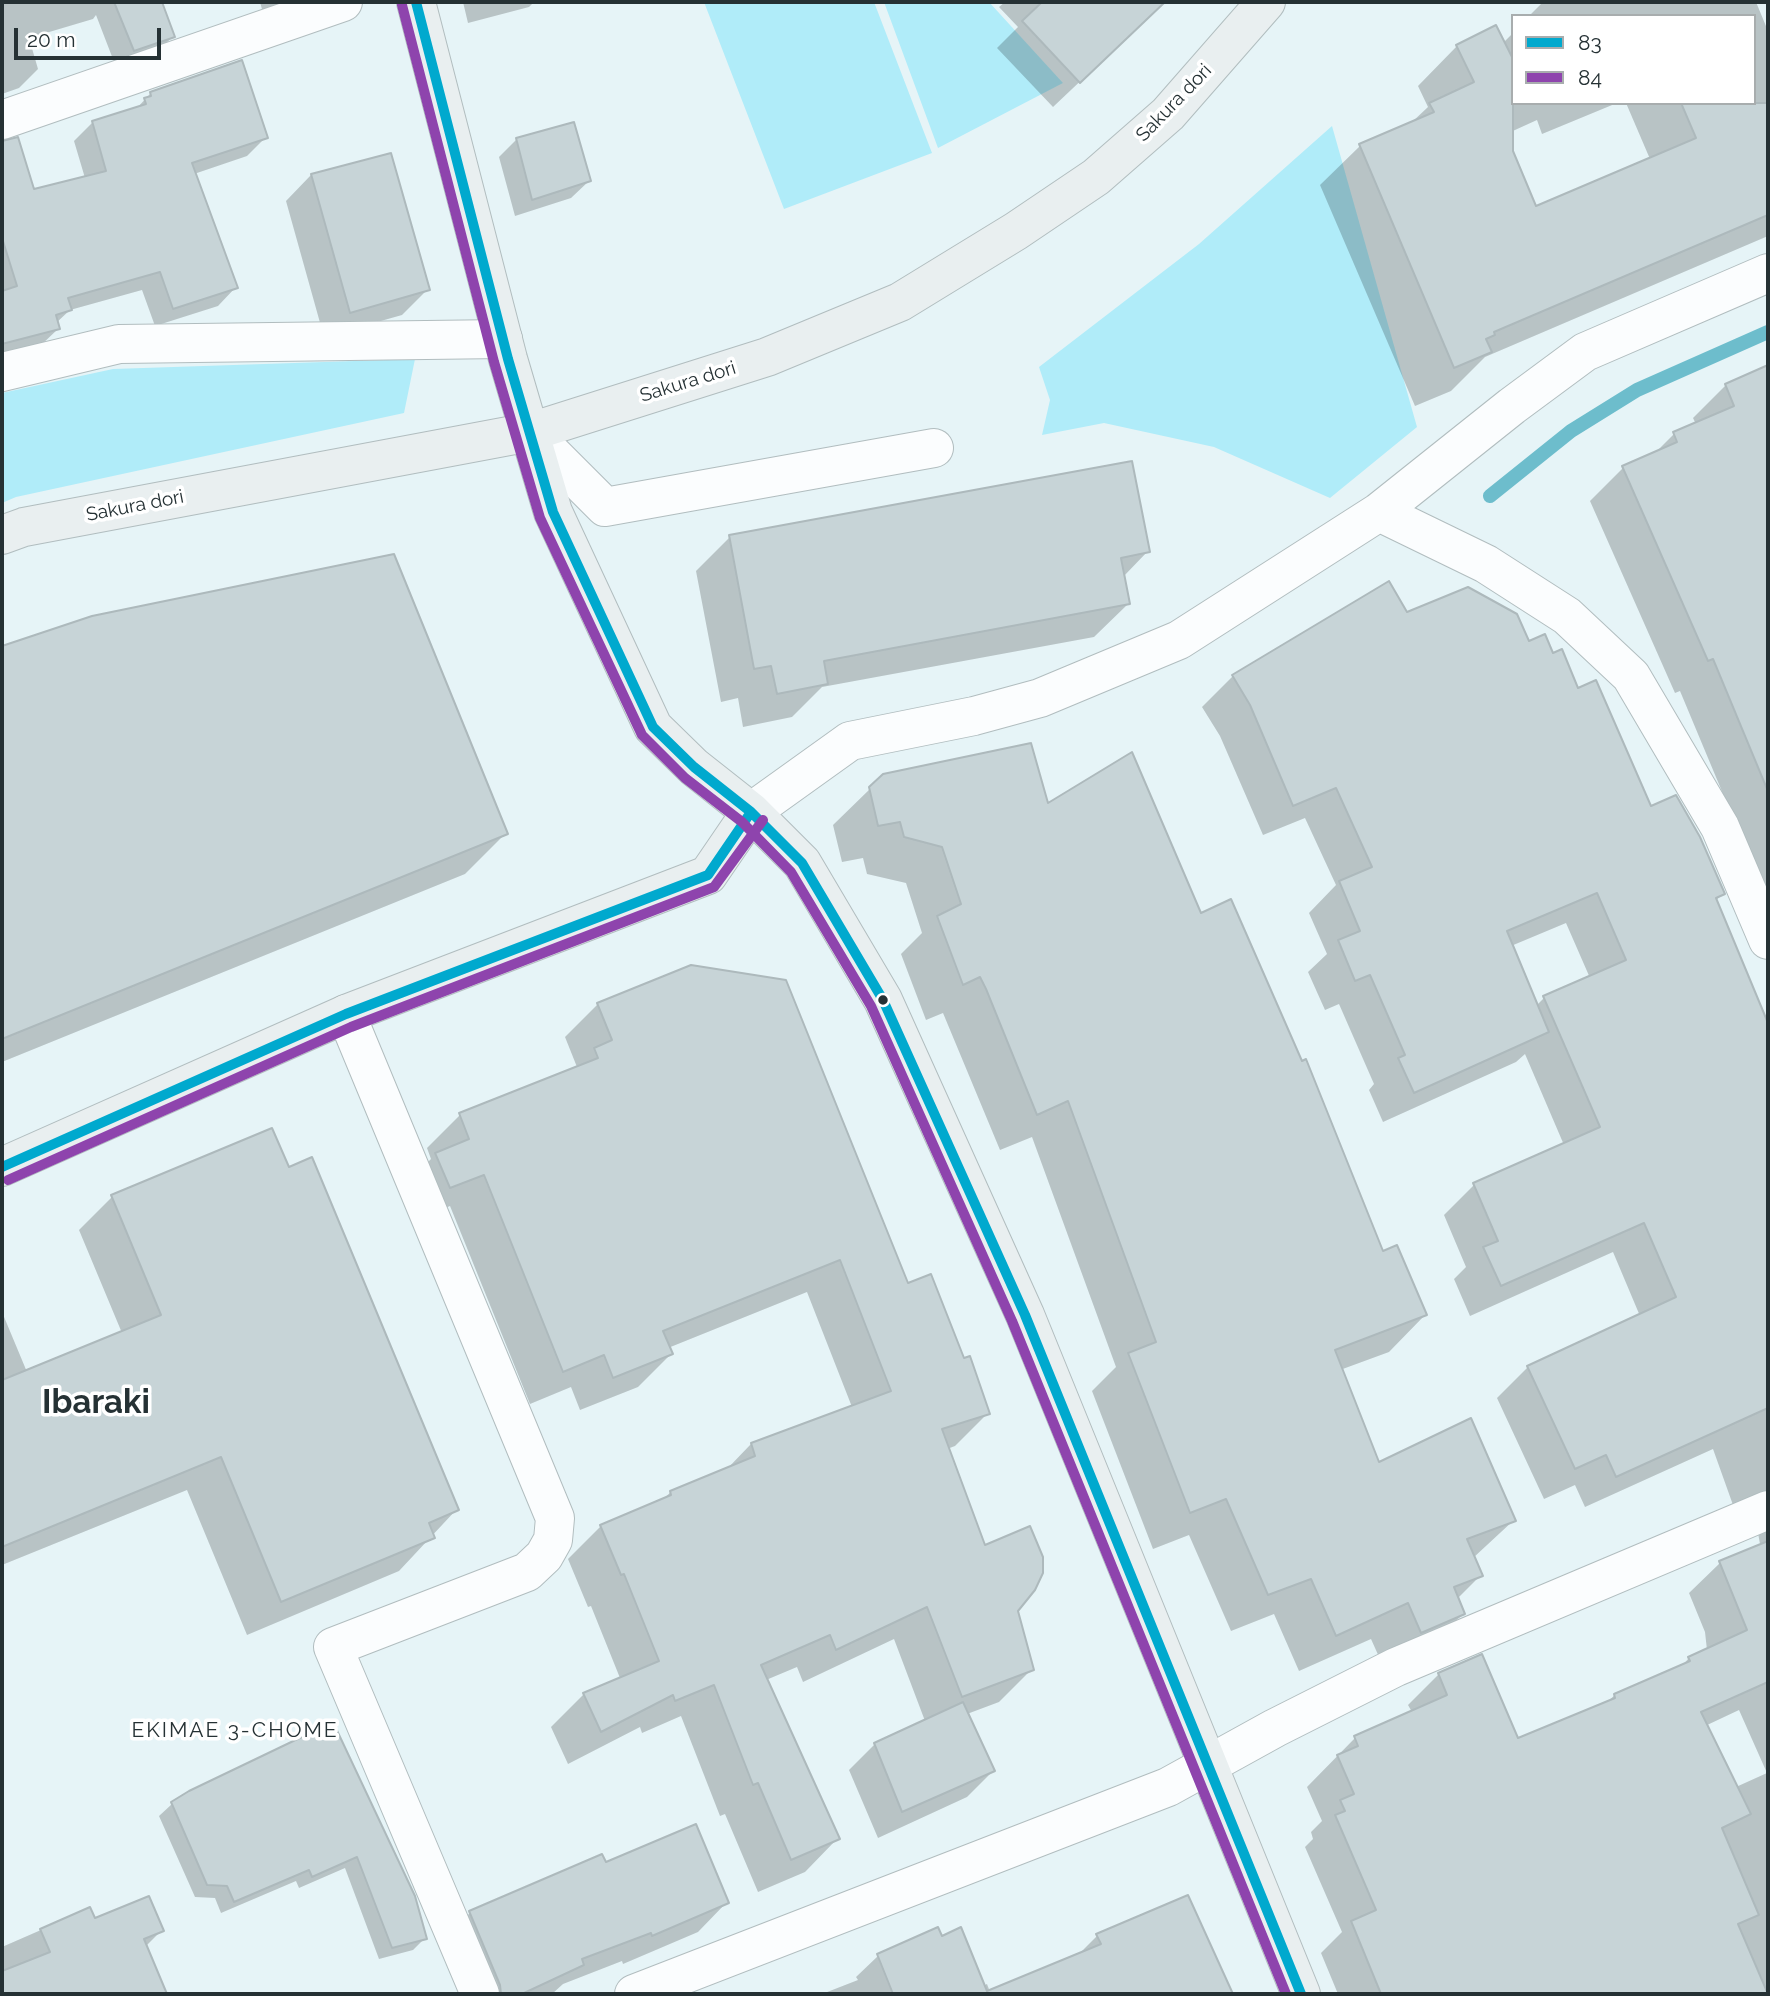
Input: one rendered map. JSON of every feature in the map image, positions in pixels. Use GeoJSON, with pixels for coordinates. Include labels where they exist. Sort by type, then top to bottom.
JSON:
{"type":"FeatureCollection","features":[{"type":"Feature","properties":{"kind":"street"},"geometry":{"type":"LineString","coordinates":[[2,120],[343,2]]}},
{"type":"Feature","properties":{"kind":"street"},"geometry":{"type":"LineString","coordinates":[[416,2],[503,339],[553,512],[653,727],[694,767],[751,812],[802,863],[883,1000],[1025,1315],[1301,1994]]}},
{"type":"Feature","properties":{"kind":"street","name":"Sakura dori"},"geometry":{"type":"LineString","coordinates":[[2,535],[24,527],[530,432],[767,358],[900,302],[1016,231],[1096,177],[1168,114],[1266,2]]}},
{"type":"Feature","properties":{"kind":"street"},"geometry":{"type":"LineString","coordinates":[[2,1167],[346,1014],[708,875],[751,812],[850,741],[974,716],[1041,698],[1179,640],[1379,512],[1511,406],[1585,352],[1768,273]]}},
{"type":"Feature","properties":{"kind":"street"},"geometry":{"type":"LineString","coordinates":[[2,372],[119,344],[503,339]]}},
{"type":"Feature","properties":{"kind":"street"},"geometry":{"type":"LineString","coordinates":[[530,432],[605,507],[934,448]]}},
{"type":"Feature","properties":{"kind":"street"},"geometry":{"type":"LineString","coordinates":[[1379,512],[1486,564],[1567,616],[1631,676],[1720,827],[1768,940]]}},
{"type":"Feature","properties":{"kind":"street"},"geometry":{"type":"LineString","coordinates":[[346,1014],[555,1518],[553,1540],[544,1556],[527,1572],[334,1647],[480,1994]]}},
{"type":"Feature","properties":{"kind":"street"},"geometry":{"type":"LineString","coordinates":[[634,1994],[1168,1787],[1396,1667],[1768,1510]]}},
{"type":"Feature","properties":{"kind":"shaded area"},"geometry":{"type":"Polygon","coordinates":[[[704,2],[874,2],[932,153],[784,209],[704,2]]]}},
{"type":"Feature","properties":{"kind":"shaded area"},"geometry":{"type":"Polygon","coordinates":[[[884,2],[989,2],[1063,83],[938,148],[884,2]]]}},
{"type":"Feature","properties":{"kind":"shaded area"},"geometry":{"type":"Polygon","coordinates":[[[1332,126],[1417,427],[1330,498],[1214,447],[1104,423],[1042,435],[1050,400],[1039,367],[1199,244],[1332,126]]]}},
{"type":"Feature","properties":{"kind":"shaded area"},"geometry":{"type":"Polygon","coordinates":[[[415,359],[404,413],[16,497],[2,503],[2,393],[113,369],[415,359]]]}},
{"type":"Feature","properties":{"kind":"building"},"geometry":{"type":"Polygon","coordinates":[[[114,2],[162,2],[175,37],[134,51],[114,2]]]}},
{"type":"Feature","properties":{"kind":"building"},"geometry":{"type":"Polygon","coordinates":[[[1042,2],[1165,2],[1080,83],[1022,21],[1042,2]]]}},
{"type":"Feature","properties":{"kind":"building"},"geometry":{"type":"Polygon","coordinates":[[[1496,25],[1511,55],[1513,151],[1536,206],[1696,138],[1682,105],[1768,103],[1768,215],[1494,332],[1495,335],[1486,339],[1492,352],[1454,368],[1359,144],[1434,112],[1429,103],[1474,82],[1456,45],[1496,25]]]}},
{"type":"Feature","properties":{"kind":"building"},"geometry":{"type":"Polygon","coordinates":[[[242,60],[268,138],[192,163],[238,288],[173,309],[160,272],[68,298],[72,310],[56,315],[60,329],[2,344],[2,291],[17,286],[2,238],[2,141],[18,137],[34,189],[106,171],[92,121],[146,104],[144,98],[151,96],[150,92],[242,60]]]}},
{"type":"Feature","properties":{"kind":"building"},"geometry":{"type":"Polygon","coordinates":[[[574,122],[591,181],[532,200],[516,138],[574,122]]]}},
{"type":"Feature","properties":{"kind":"building"},"geometry":{"type":"Polygon","coordinates":[[[391,153],[430,290],[350,313],[311,174],[391,153]]]}},
{"type":"Feature","properties":{"kind":"building"},"geometry":{"type":"Polygon","coordinates":[[[1768,365],[1767,789],[1713,659],[1708,661],[1622,466],[1677,442],[1673,432],[1734,406],[1725,384],[1768,365]]]}},
{"type":"Feature","properties":{"kind":"building"},"geometry":{"type":"Polygon","coordinates":[[[1132,461],[1150,552],[1121,558],[1130,604],[824,661],[828,684],[777,694],[771,666],[754,669],[729,535],[1132,461]]]}},
{"type":"Feature","properties":{"kind":"building"},"geometry":{"type":"Polygon","coordinates":[[[394,554],[508,834],[2,1039],[2,646],[92,616],[394,554]]]}},
{"type":"Feature","properties":{"kind":"building"},"geometry":{"type":"Polygon","coordinates":[[[1389,581],[1407,612],[1468,587],[1517,614],[1529,641],[1545,634],[1553,653],[1562,649],[1578,688],[1596,680],[1651,806],[1676,795],[1700,837],[1725,894],[1716,898],[1768,1023],[1768,1408],[1616,1477],[1606,1455],[1575,1469],[1527,1366],[1676,1297],[1644,1223],[1501,1286],[1483,1247],[1498,1241],[1473,1183],[1600,1127],[1543,996],[1626,960],[1597,893],[1507,931],[1549,1032],[1414,1093],[1398,1058],[1405,1055],[1370,975],[1355,981],[1338,940],[1360,931],[1339,881],[1372,867],[1336,788],[1293,806],[1250,705],[1232,675],[1389,581]]]}},
{"type":"Feature","properties":{"kind":"building"},"geometry":{"type":"Polygon","coordinates":[[[1031,743],[1048,803],[1132,752],[1201,913],[1231,899],[1302,1061],[1306,1059],[1383,1251],[1397,1245],[1427,1315],[1335,1350],[1379,1462],[1471,1418],[1516,1521],[1467,1539],[1483,1576],[1454,1587],[1465,1614],[1421,1633],[1408,1603],[1336,1636],[1311,1579],[1268,1595],[1226,1499],[1190,1513],[1128,1353],[1156,1342],[1068,1101],[1037,1115],[980,977],[963,985],[937,916],[961,904],[942,847],[904,837],[900,822],[878,826],[869,787],[883,774],[1031,743]]]}},
{"type":"Feature","properties":{"kind":"building"},"geometry":{"type":"Polygon","coordinates":[[[691,965],[786,980],[908,1283],[931,1274],[964,1358],[970,1356],[990,1414],[942,1429],[985,1545],[1030,1526],[1043,1557],[1043,1573],[1035,1590],[1018,1611],[1034,1670],[962,1697],[927,1607],[836,1650],[830,1635],[761,1665],[840,1839],[791,1860],[758,1783],[753,1785],[714,1685],[675,1701],[673,1695],[601,1732],[583,1693],[659,1661],[624,1574],[621,1575],[600,1525],[671,1495],[670,1491],[755,1456],[751,1443],[891,1391],[840,1260],[663,1331],[673,1354],[613,1378],[604,1355],[563,1372],[484,1175],[450,1188],[435,1153],[469,1139],[459,1113],[598,1058],[594,1048],[612,1040],[597,1003],[691,965]]]}},
{"type":"Feature","properties":{"kind":"building"},"geometry":{"type":"Polygon","coordinates":[[[272,1128],[289,1167],[312,1157],[459,1510],[429,1523],[435,1538],[281,1602],[221,1457],[2,1547],[2,1380],[161,1315],[111,1195],[272,1128]]]}},
{"type":"Feature","properties":{"kind":"building"},"geometry":{"type":"Polygon","coordinates":[[[1768,1541],[1768,1682],[1701,1712],[1751,1814],[1722,1828],[1759,1915],[1738,1924],[1768,1994],[1381,1994],[1351,1921],[1376,1910],[1335,1815],[1345,1811],[1340,1800],[1354,1794],[1337,1755],[1358,1746],[1354,1736],[1447,1695],[1438,1673],[1482,1654],[1518,1738],[1615,1698],[1614,1694],[1690,1661],[1688,1657],[1747,1630],[1719,1561],[1768,1541]]]}},
{"type":"Feature","properties":{"kind":"building"},"geometry":{"type":"Polygon","coordinates":[[[963,1702],[995,1771],[902,1812],[874,1743],[963,1702]]]}},
{"type":"Feature","properties":{"kind":"building"},"geometry":{"type":"Polygon","coordinates":[[[333,1722],[415,1896],[427,1939],[392,1948],[357,1857],[312,1877],[309,1870],[234,1902],[227,1886],[207,1885],[171,1802],[333,1722]]]}},
{"type":"Feature","properties":{"kind":"building"},"geometry":{"type":"Polygon","coordinates":[[[696,1824],[729,1903],[652,1936],[651,1933],[582,1959],[584,1965],[522,1994],[501,1994],[500,1985],[469,1911],[602,1854],[606,1862],[696,1824]]]}},
{"type":"Feature","properties":{"kind":"building"},"geometry":{"type":"Polygon","coordinates":[[[1188,1895],[1233,1994],[893,1994],[877,1954],[938,1927],[942,1936],[961,1927],[987,1991],[1101,1944],[1096,1934],[1188,1895]]]}},
{"type":"Feature","properties":{"kind":"building"},"geometry":{"type":"Polygon","coordinates":[[[149,1896],[164,1931],[144,1939],[167,1994],[2,1994],[2,1971],[50,1952],[40,1929],[90,1907],[95,1918],[149,1896]]]}},
{"type":"Feature","properties":{"kind":"waterway"},"geometry":{"type":"LineString","coordinates":[[1490,496],[1571,431],[1637,390],[1768,332]]}},
{"type":"Feature","properties":{"kind":"transit line","name":"83"},"geometry":{"type":"LineString","coordinates":[[416,2],[508,359],[553,512],[653,727],[694,767],[751,812],[802,863],[883,1000],[1025,1315],[1301,1994]]}},
{"type":"Feature","properties":{"kind":"transit line","name":"84"},"geometry":{"type":"LineString","coordinates":[[402,5],[494,362],[540,518],[642,735],[685,778],[742,822],[791,872],[871,1006],[1012,1321],[1286,1994]]}},
{"type":"Feature","properties":{"kind":"transit line","name":"83"},"geometry":{"type":"LineString","coordinates":[[2,1167],[346,1014],[708,875],[751,812]]}},
{"type":"Feature","properties":{"kind":"transit line","name":"84"},"geometry":{"type":"LineString","coordinates":[[8,1180],[351,1027],[714,887],[763,820]]}},
{"type":"Feature","properties":{"kind":"district","name":"Ibaraki"},"geometry":{"type":"Point","coordinates":[96,1403]}},
{"type":"Feature","properties":{"kind":"district","name":"EKIMAE 3-CHOME"},"geometry":{"type":"Point","coordinates":[235,1731]}}]}
